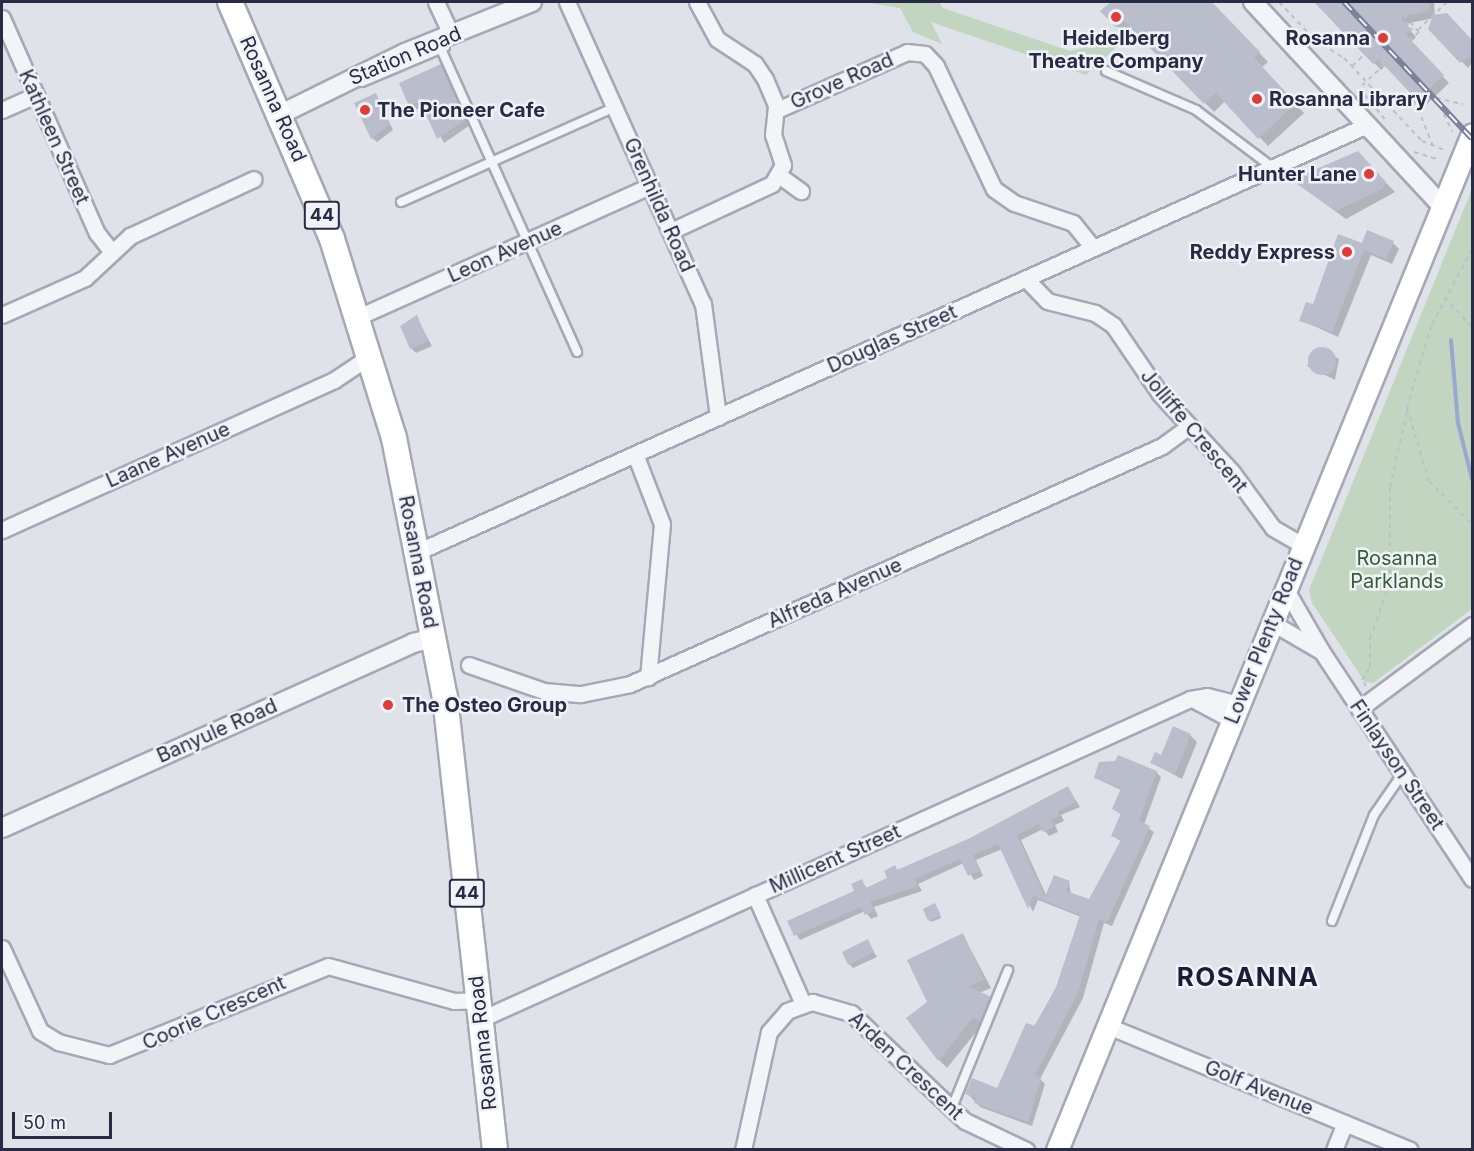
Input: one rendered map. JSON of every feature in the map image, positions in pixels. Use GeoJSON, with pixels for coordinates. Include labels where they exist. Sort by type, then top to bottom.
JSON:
{"type":"FeatureCollection","features":[{"type":"Feature","properties":{"kind":"highway","name":"Rosanna Road"},"geometry":{"type":"LineString","coordinates":[[230,2],[281,114],[358,317],[373,364],[417,552],[434,638],[495,1149]]}},
{"type":"Feature","properties":{"kind":"main road","name":"Lower Plenty Road"},"geometry":{"type":"LineString","coordinates":[[1057,1149],[1462,158],[1462,132]]}},
{"type":"Feature","properties":{"kind":"street"},"geometry":{"type":"LineString","coordinates":[[436,2],[449,41]]}},
{"type":"Feature","properties":{"kind":"street","name":"Station Road"},"geometry":{"type":"LineString","coordinates":[[281,114],[333,88],[449,41],[487,21],[532,2]]}},
{"type":"Feature","properties":{"kind":"street","name":"Grenhilda Road"},"geometry":{"type":"LineString","coordinates":[[567,2],[671,231],[706,315],[718,417]]}},
{"type":"Feature","properties":{"kind":"street","name":"Grove Road"},"geometry":{"type":"LineString","coordinates":[[697,2],[717,39],[759,68],[777,110],[907,52],[925,54],[936,66],[994,189],[1064,220],[1088,251]]}},
{"type":"Feature","properties":{"kind":"street"},"geometry":{"type":"LineString","coordinates":[[1252,2],[1442,206]]}},
{"type":"Feature","properties":{"kind":"street","name":"Kathleen Street"},"geometry":{"type":"LineString","coordinates":[[2,18],[97,233],[112,252]]}},
{"type":"Feature","properties":{"kind":"street"},"geometry":{"type":"LineString","coordinates":[[2,110],[35,95]]}},
{"type":"Feature","properties":{"kind":"street"},"geometry":{"type":"LineString","coordinates":[[777,110],[773,135],[783,160],[780,176]]}},
{"type":"Feature","properties":{"kind":"street","name":"Douglas Street"},"geometry":{"type":"LineString","coordinates":[[417,552],[1367,125]]}},
{"type":"Feature","properties":{"kind":"street"},"geometry":{"type":"LineString","coordinates":[[780,176],[801,191]]}},
{"type":"Feature","properties":{"kind":"street"},"geometry":{"type":"LineString","coordinates":[[671,231],[780,176]]}},
{"type":"Feature","properties":{"kind":"street"},"geometry":{"type":"LineString","coordinates":[[2,315],[85,278],[130,236],[254,179]]}},
{"type":"Feature","properties":{"kind":"street","name":"Leon Avenue"},"geometry":{"type":"LineString","coordinates":[[358,317],[651,186]]}},
{"type":"Feature","properties":{"kind":"street","name":"Jolliffe Crescent"},"geometry":{"type":"LineString","coordinates":[[1032,276],[1055,304],[1095,313],[1113,325],[1188,427],[1232,472],[1273,528],[1303,545]]}},
{"type":"Feature","properties":{"kind":"street","name":"Laane Avenue"},"geometry":{"type":"LineString","coordinates":[[2,530],[373,364]]}},
{"type":"Feature","properties":{"kind":"street","name":"Alfreda Avenue"},"geometry":{"type":"LineString","coordinates":[[469,665],[510,682],[563,693],[614,689],[648,677],[1162,446],[1188,427]]}},
{"type":"Feature","properties":{"kind":"street"},"geometry":{"type":"LineString","coordinates":[[635,454],[662,524],[648,677]]}},
{"type":"Feature","properties":{"kind":"street","name":"Finlayson Street"},"geometry":{"type":"LineString","coordinates":[[1285,588],[1322,652],[1402,773],[1467,858],[1473,879]]}},
{"type":"Feature","properties":{"kind":"street","name":"Finlayson Street"},"geometry":{"type":"LineString","coordinates":[[1271,622],[1322,652]]}},
{"type":"Feature","properties":{"kind":"street"},"geometry":{"type":"LineString","coordinates":[[1359,709],[1473,625]]}},
{"type":"Feature","properties":{"kind":"street","name":"Banyule Road"},"geometry":{"type":"LineString","coordinates":[[2,828],[413,643],[434,638]]}},
{"type":"Feature","properties":{"kind":"street","name":"Millicent Street"},"geometry":{"type":"LineString","coordinates":[[480,1010],[754,895],[1190,699],[1207,696],[1235,712]]}},
{"type":"Feature","properties":{"kind":"street"},"geometry":{"type":"LineString","coordinates":[[743,1149],[765,1041],[779,1017],[803,1004],[754,895]]}},
{"type":"Feature","properties":{"kind":"street","name":"Coorie Crescent"},"geometry":{"type":"LineString","coordinates":[[2,948],[40,1031],[58,1042],[109,1055],[328,966],[480,1010]]}},
{"type":"Feature","properties":{"kind":"street","name":"Arden Crescent"},"geometry":{"type":"LineString","coordinates":[[803,1004],[824,1003],[851,1013],[951,1110],[975,1128],[1026,1149]]}},
{"type":"Feature","properties":{"kind":"street","name":"Golf Avenue"},"geometry":{"type":"LineString","coordinates":[[1107,1026],[1410,1149]]}},
{"type":"Feature","properties":{"kind":"street"},"geometry":{"type":"LineString","coordinates":[[1334,1149],[1345,1123]]}},
{"type":"Feature","properties":{"kind":"lane"},"geometry":{"type":"LineString","coordinates":[[449,41],[491,163],[577,352]]}},
{"type":"Feature","properties":{"kind":"lane"},"geometry":{"type":"LineString","coordinates":[[1106,71],[1196,110],[1272,167]]}},
{"type":"Feature","properties":{"kind":"lane"},"geometry":{"type":"LineString","coordinates":[[401,202],[615,107]]}},
{"type":"Feature","properties":{"kind":"lane"},"geometry":{"type":"LineString","coordinates":[[1332,921],[1374,815],[1402,773]]}},
{"type":"Feature","properties":{"kind":"lane"},"geometry":{"type":"LineString","coordinates":[[951,1110],[1008,970]]}},
{"type":"Feature","properties":{"kind":"path"},"geometry":{"type":"LineString","coordinates":[[1278,2],[1328,48],[1352,66],[1422,141],[1462,158]]}},
{"type":"Feature","properties":{"kind":"path"},"geometry":{"type":"LineString","coordinates":[[1327,2],[1352,34],[1408,42]]}},
{"type":"Feature","properties":{"kind":"path"},"geometry":{"type":"LineString","coordinates":[[1346,2],[1436,98],[1462,132]]}},
{"type":"Feature","properties":{"kind":"path"},"geometry":{"type":"LineString","coordinates":[[1376,2],[1382,8],[1381,39],[1385,64]]}},
{"type":"Feature","properties":{"kind":"path"},"geometry":{"type":"LineString","coordinates":[[1387,2],[1412,29],[1399,41]]}},
{"type":"Feature","properties":{"kind":"path"},"geometry":{"type":"LineString","coordinates":[[1392,2],[1418,30]]}},
{"type":"Feature","properties":{"kind":"path"},"geometry":{"type":"LineString","coordinates":[[1408,42],[1447,2]]}},
{"type":"Feature","properties":{"kind":"path"},"geometry":{"type":"LineString","coordinates":[[1352,34],[1382,8]]}},
{"type":"Feature","properties":{"kind":"path"},"geometry":{"type":"LineString","coordinates":[[1382,14],[1408,42]]}},
{"type":"Feature","properties":{"kind":"path"},"geometry":{"type":"LineString","coordinates":[[1392,15],[1404,29]]}},
{"type":"Feature","properties":{"kind":"path"},"geometry":{"type":"LineString","coordinates":[[1381,25],[1392,15]]}},
{"type":"Feature","properties":{"kind":"path"},"geometry":{"type":"LineString","coordinates":[[1392,15],[1404,29]]}},
{"type":"Feature","properties":{"kind":"path"},"geometry":{"type":"LineString","coordinates":[[1352,66],[1398,22]]}},
{"type":"Feature","properties":{"kind":"path"},"geometry":{"type":"LineString","coordinates":[[1394,38],[1404,29]]}},
{"type":"Feature","properties":{"kind":"path"},"geometry":{"type":"LineString","coordinates":[[1328,48],[1347,32]]}},
{"type":"Feature","properties":{"kind":"path"},"geometry":{"type":"LineString","coordinates":[[1357,35],[1411,92],[1433,146]]}},
{"type":"Feature","properties":{"kind":"path"},"geometry":{"type":"LineString","coordinates":[[1370,35],[1360,45],[1373,59],[1383,49]]}},
{"type":"Feature","properties":{"kind":"path"},"geometry":{"type":"LineString","coordinates":[[1385,64],[1359,88],[1392,131]]}},
{"type":"Feature","properties":{"kind":"path"},"geometry":{"type":"LineString","coordinates":[[1436,98],[1463,104]]}},
{"type":"Feature","properties":{"kind":"path"},"geometry":{"type":"LineString","coordinates":[[1406,145],[1440,160]]}},
{"type":"Feature","properties":{"kind":"path"},"geometry":{"type":"LineString","coordinates":[[1362,681],[1370,667],[1370,638],[1390,582],[1390,487],[1407,408],[1444,297],[1473,249]]}},
{"type":"Feature","properties":{"kind":"path"},"geometry":{"type":"LineString","coordinates":[[1444,297],[1473,327]]}},
{"type":"Feature","properties":{"kind":"path"},"geometry":{"type":"LineString","coordinates":[[1407,408],[1429,481],[1473,524]]}},
{"type":"Feature","properties":{"kind":"green space"},"geometry":{"type":"Polygon","coordinates":[[[863,2],[939,2],[943,8],[1070,51],[1125,39],[1086,75],[931,22],[942,44],[913,32],[900,8],[863,2]]]}},
{"type":"Feature","properties":{"kind":"green space","name":"Rosanna Parklands"},"geometry":{"type":"Polygon","coordinates":[[[1472,189],[1472,609],[1373,683],[1365,682],[1312,603],[1309,590],[1472,189]]]}},
{"type":"Feature","properties":{"kind":"building"},"geometry":{"type":"Polygon","coordinates":[[[1111,2],[1212,2],[1260,52],[1254,58],[1296,103],[1258,139],[1216,93],[1204,104],[1123,20],[1115,27],[1100,11],[1111,2]]]}},
{"type":"Feature","properties":{"kind":"building"},"geometry":{"type":"Polygon","coordinates":[[[1314,2],[1431,2],[1428,11],[1400,17],[1411,29],[1405,34],[1444,75],[1417,100],[1378,59],[1373,64],[1314,2]]]}},
{"type":"Feature","properties":{"kind":"building"},"geometry":{"type":"Polygon","coordinates":[[[1447,13],[1473,41],[1473,54],[1460,63],[1428,29],[1433,15],[1447,13]]]}},
{"type":"Feature","properties":{"kind":"building"},"geometry":{"type":"Polygon","coordinates":[[[441,64],[466,119],[437,139],[420,101],[409,106],[399,83],[441,64]]]}},
{"type":"Feature","properties":{"kind":"building"},"geometry":{"type":"Polygon","coordinates":[[[376,93],[389,125],[371,139],[354,103],[376,93]]]}},
{"type":"Feature","properties":{"kind":"building"},"geometry":{"type":"Polygon","coordinates":[[[1358,151],[1386,182],[1382,189],[1336,211],[1291,180],[1358,151]]]}},
{"type":"Feature","properties":{"kind":"building"},"geometry":{"type":"Polygon","coordinates":[[[1367,230],[1394,241],[1386,259],[1364,250],[1332,332],[1299,321],[1306,302],[1313,304],[1338,234],[1362,243],[1367,230]]]}},
{"type":"Feature","properties":{"kind":"building"},"geometry":{"type":"Polygon","coordinates":[[[417,315],[428,341],[410,349],[400,326],[417,315]]]}},
{"type":"Feature","properties":{"kind":"building"},"geometry":{"type":"Polygon","coordinates":[[[1322,347],[1332,351],[1336,361],[1332,371],[1322,375],[1312,371],[1308,361],[1312,351],[1322,347]]]}},
{"type":"Feature","properties":{"kind":"building"},"geometry":{"type":"Polygon","coordinates":[[[1173,726],[1191,734],[1175,774],[1150,763],[1155,752],[1161,755],[1173,726]]]}},
{"type":"Feature","properties":{"kind":"building"},"geometry":{"type":"Polygon","coordinates":[[[1118,755],[1157,771],[1139,821],[1150,826],[1107,923],[1099,919],[1078,993],[1035,1075],[1041,1078],[1028,1122],[974,1103],[976,1098],[965,1094],[972,1078],[997,1088],[1026,1023],[1035,1026],[1056,987],[1080,915],[1033,896],[1028,909],[998,844],[973,855],[980,871],[968,876],[960,859],[914,879],[918,886],[870,902],[875,911],[865,915],[861,907],[794,936],[787,921],[854,891],[851,884],[862,879],[866,888],[887,878],[884,871],[895,865],[897,870],[968,839],[1068,786],[1076,802],[1058,811],[1060,816],[1051,820],[1054,827],[1043,832],[1039,824],[1017,835],[1045,897],[1054,875],[1070,881],[1066,891],[1089,899],[1121,840],[1111,836],[1121,813],[1112,809],[1121,788],[1094,778],[1099,762],[1115,761],[1118,755]]]}},
{"type":"Feature","properties":{"kind":"building"},"geometry":{"type":"Polygon","coordinates":[[[935,903],[941,916],[928,921],[923,909],[935,903]]]}},
{"type":"Feature","properties":{"kind":"building"},"geometry":{"type":"Polygon","coordinates":[[[963,933],[984,980],[968,986],[991,997],[980,1021],[973,1018],[938,1061],[906,1018],[927,1002],[907,960],[963,933]]]}},
{"type":"Feature","properties":{"kind":"building"},"geometry":{"type":"Polygon","coordinates":[[[868,939],[874,952],[848,965],[842,952],[868,939]]]}},
{"type":"Feature","properties":{"kind":"waterway"},"geometry":{"type":"LineString","coordinates":[[1451,340],[1458,423],[1472,479]]}},
{"type":"Feature","properties":{"kind":"railway"},"geometry":{"type":"LineString","coordinates":[[1344,2],[1472,139]]}},
{"type":"Feature","properties":{"kind":"place","name":"Heidelberg Theatre Company"},"geometry":{"type":"Point","coordinates":[1116,17]}},
{"type":"Feature","properties":{"kind":"place","name":"Rosanna"},"geometry":{"type":"Point","coordinates":[1383,38]}},
{"type":"Feature","properties":{"kind":"place","name":"Rosanna Library"},"geometry":{"type":"Point","coordinates":[1257,99]}},
{"type":"Feature","properties":{"kind":"place","name":"The Pioneer Cafe"},"geometry":{"type":"Point","coordinates":[365,110]}},
{"type":"Feature","properties":{"kind":"place","name":"Hunter Lane"},"geometry":{"type":"Point","coordinates":[1369,174]}},
{"type":"Feature","properties":{"kind":"place","name":"Reddy Express"},"geometry":{"type":"Point","coordinates":[1347,252]}},
{"type":"Feature","properties":{"kind":"place","name":"The Osteo Group"},"geometry":{"type":"Point","coordinates":[388,705]}},
{"type":"Feature","properties":{"kind":"district","name":"ROSANNA"},"geometry":{"type":"Point","coordinates":[1248,977]}}]}
